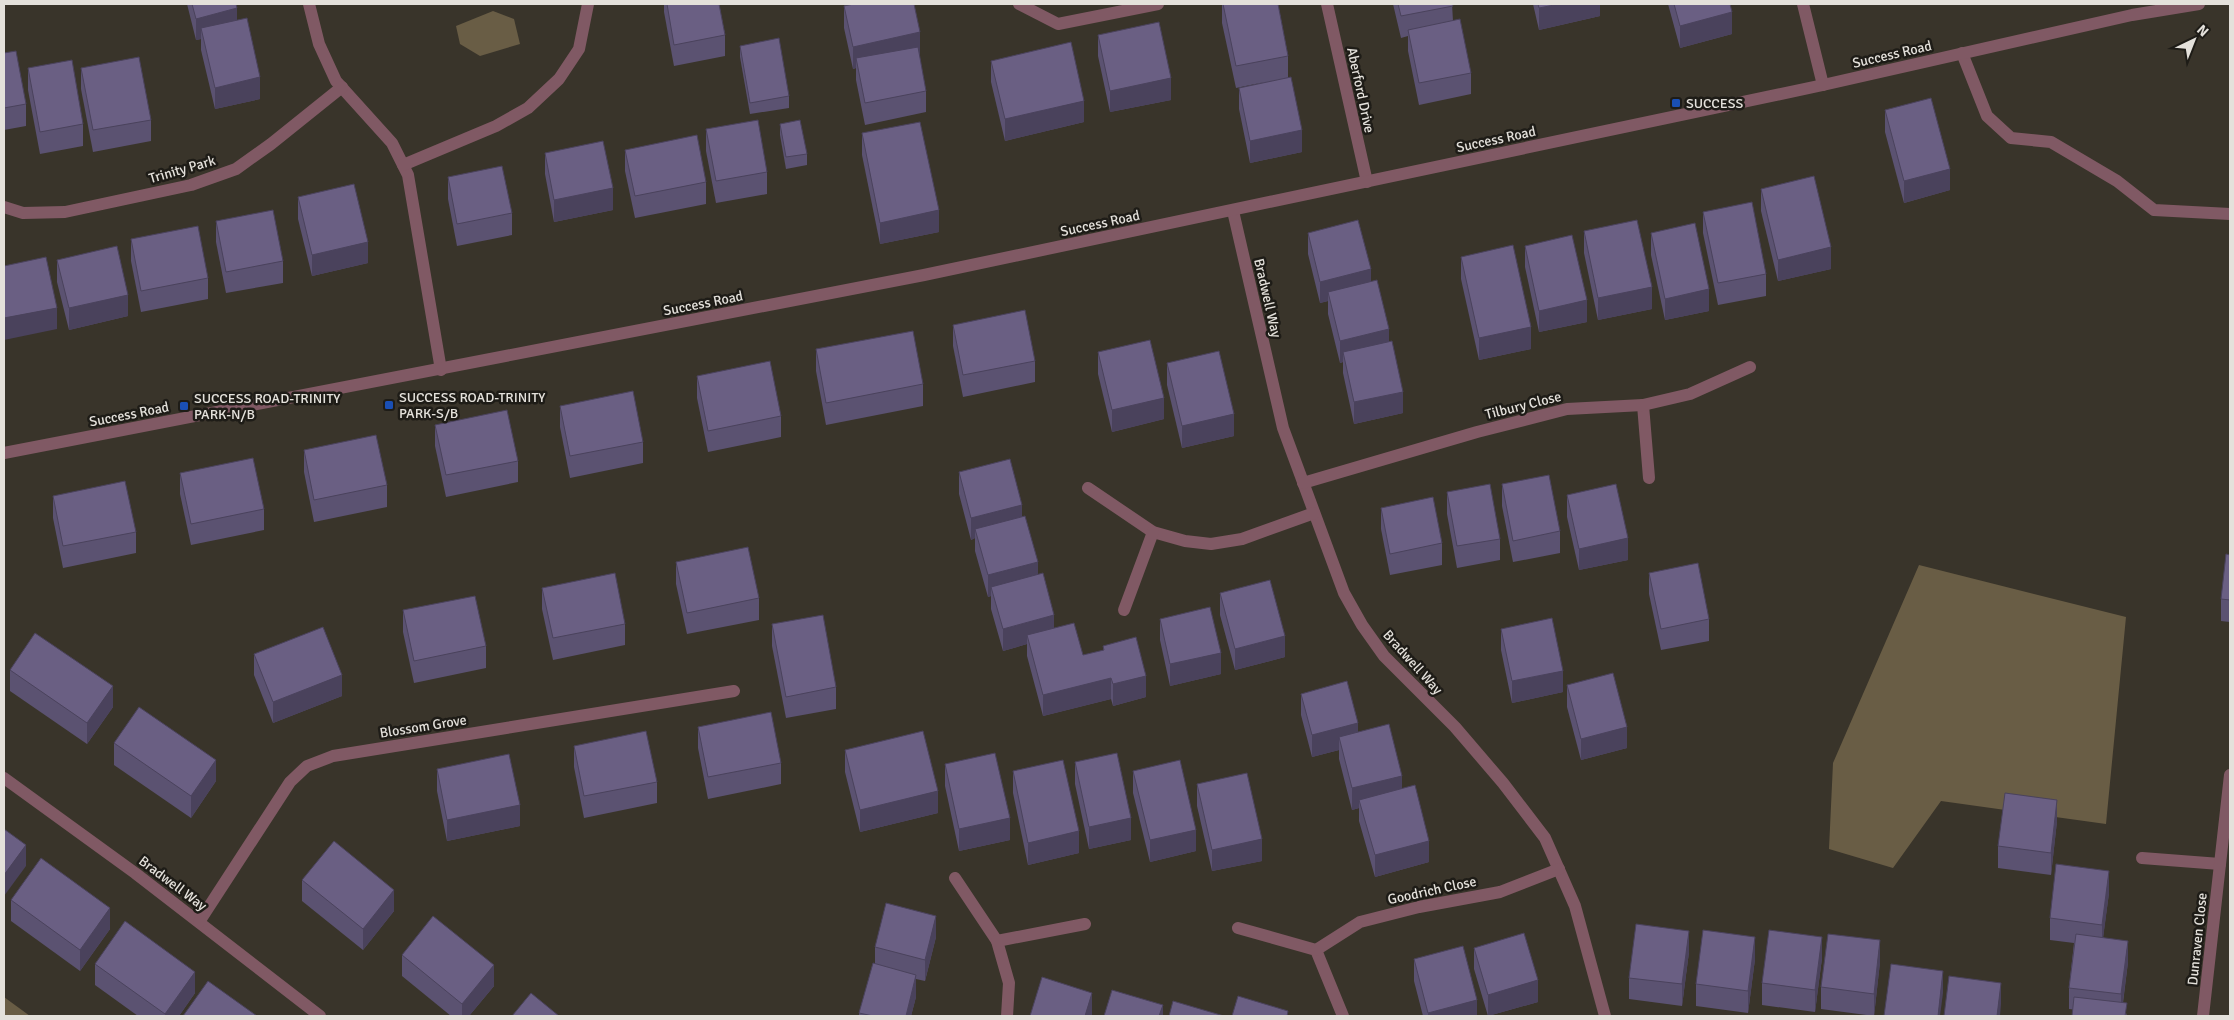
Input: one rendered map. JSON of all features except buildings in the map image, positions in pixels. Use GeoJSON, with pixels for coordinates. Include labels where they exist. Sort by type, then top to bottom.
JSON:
{"type":"FeatureCollection","features":[{"type":"Feature","properties":{"kind":"street"},"geometry":{"type":"LineString","coordinates":[[309,4],[319,44],[336,81],[392,143],[408,175],[441,370]]}},
{"type":"Feature","properties":{"kind":"street"},"geometry":{"type":"LineString","coordinates":[[403,165],[496,126],[528,108],[559,79],[579,49],[588,4]]}},
{"type":"Feature","properties":{"kind":"street"},"geometry":{"type":"LineString","coordinates":[[1019,4],[1058,24],[1158,4]]}},
{"type":"Feature","properties":{"kind":"street","name":"Aberford Drive"},"geometry":{"type":"LineString","coordinates":[[1327,4],[1367,182]]}},
{"type":"Feature","properties":{"kind":"street"},"geometry":{"type":"LineString","coordinates":[[1803,4],[1823,85]]}},
{"type":"Feature","properties":{"kind":"street","name":"Success Road"},"geometry":{"type":"LineString","coordinates":[[4,453],[441,370],[924,275],[1823,85],[1962,53],[2133,9],[2199,4]]}},
{"type":"Feature","properties":{"kind":"street"},"geometry":{"type":"LineString","coordinates":[[1962,53],[1987,116],[2011,138],[2052,142],[2117,181],[2154,210],[2230,214]]}},
{"type":"Feature","properties":{"kind":"street","name":"Trinity Park"},"geometry":{"type":"LineString","coordinates":[[4,207],[23,212],[65,212],[191,185],[236,169],[271,144],[342,87]]}},
{"type":"Feature","properties":{"kind":"street","name":"Bradwell Way"},"geometry":{"type":"LineString","coordinates":[[1233,211],[1282,428],[1344,593],[1362,625],[1384,656],[1455,727],[1503,783],[1545,838],[1575,906],[1605,1016]]}},
{"type":"Feature","properties":{"kind":"street","name":"Tilbury Close"},"geometry":{"type":"LineString","coordinates":[[1303,483],[1477,432],[1567,409],[1643,405],[1690,394],[1750,367]]}},
{"type":"Feature","properties":{"kind":"street"},"geometry":{"type":"LineString","coordinates":[[1643,405],[1649,478]]}},
{"type":"Feature","properties":{"kind":"street"},"geometry":{"type":"LineString","coordinates":[[1088,488],[1153,532],[1185,541],[1211,544],[1242,539],[1314,513]]}},
{"type":"Feature","properties":{"kind":"street"},"geometry":{"type":"LineString","coordinates":[[1124,610],[1153,532]]}},
{"type":"Feature","properties":{"kind":"street","name":"Blossom Grove"},"geometry":{"type":"LineString","coordinates":[[199,922],[290,782],[307,766],[334,756],[734,690]]}},
{"type":"Feature","properties":{"kind":"street","name":"Dunraven Close"},"geometry":{"type":"LineString","coordinates":[[2203,1016],[2230,775]]}},
{"type":"Feature","properties":{"kind":"street","name":"Bradwell Way"},"geometry":{"type":"LineString","coordinates":[[4,778],[199,922],[320,1016]]}},
{"type":"Feature","properties":{"kind":"street"},"geometry":{"type":"LineString","coordinates":[[2142,858],[2220,864]]}},
{"type":"Feature","properties":{"kind":"street","name":"Goodrich Close"},"geometry":{"type":"LineString","coordinates":[[1316,950],[1360,922],[1419,907],[1500,892],[1559,869]]}},
{"type":"Feature","properties":{"kind":"street"},"geometry":{"type":"LineString","coordinates":[[955,878],[997,941],[1009,982],[1007,1016]]}},
{"type":"Feature","properties":{"kind":"street"},"geometry":{"type":"LineString","coordinates":[[997,941],[1085,924]]}},
{"type":"Feature","properties":{"kind":"street"},"geometry":{"type":"LineString","coordinates":[[1238,928],[1316,950],[1343,1016]]}},
{"type":"Feature","properties":{"kind":"shaded area"},"geometry":{"type":"Polygon","coordinates":[[[493,11],[514,19],[520,44],[480,56],[460,44],[456,26],[493,11]]]}},
{"type":"Feature","properties":{"kind":"shaded area"},"geometry":{"type":"Polygon","coordinates":[[[1919,565],[2126,617],[2106,824],[1941,801],[1893,868],[1829,849],[1833,763],[1919,565]]]}},
{"type":"Feature","properties":{"kind":"shaded area"},"geometry":{"type":"Polygon","coordinates":[[[4,997],[30,1016],[4,1016],[4,997]]]}},
{"type":"Feature","properties":{"kind":"place","name":"SUCCESS"},"geometry":{"type":"Point","coordinates":[1676,103]}},
{"type":"Feature","properties":{"kind":"place","name":"SUCCESS ROAD-TRINITY PARK-S/B"},"geometry":{"type":"Point","coordinates":[389,405]}},
{"type":"Feature","properties":{"kind":"place","name":"SUCCESS ROAD-TRINITY PARK-N/B"},"geometry":{"type":"Point","coordinates":[184,406]}}]}
